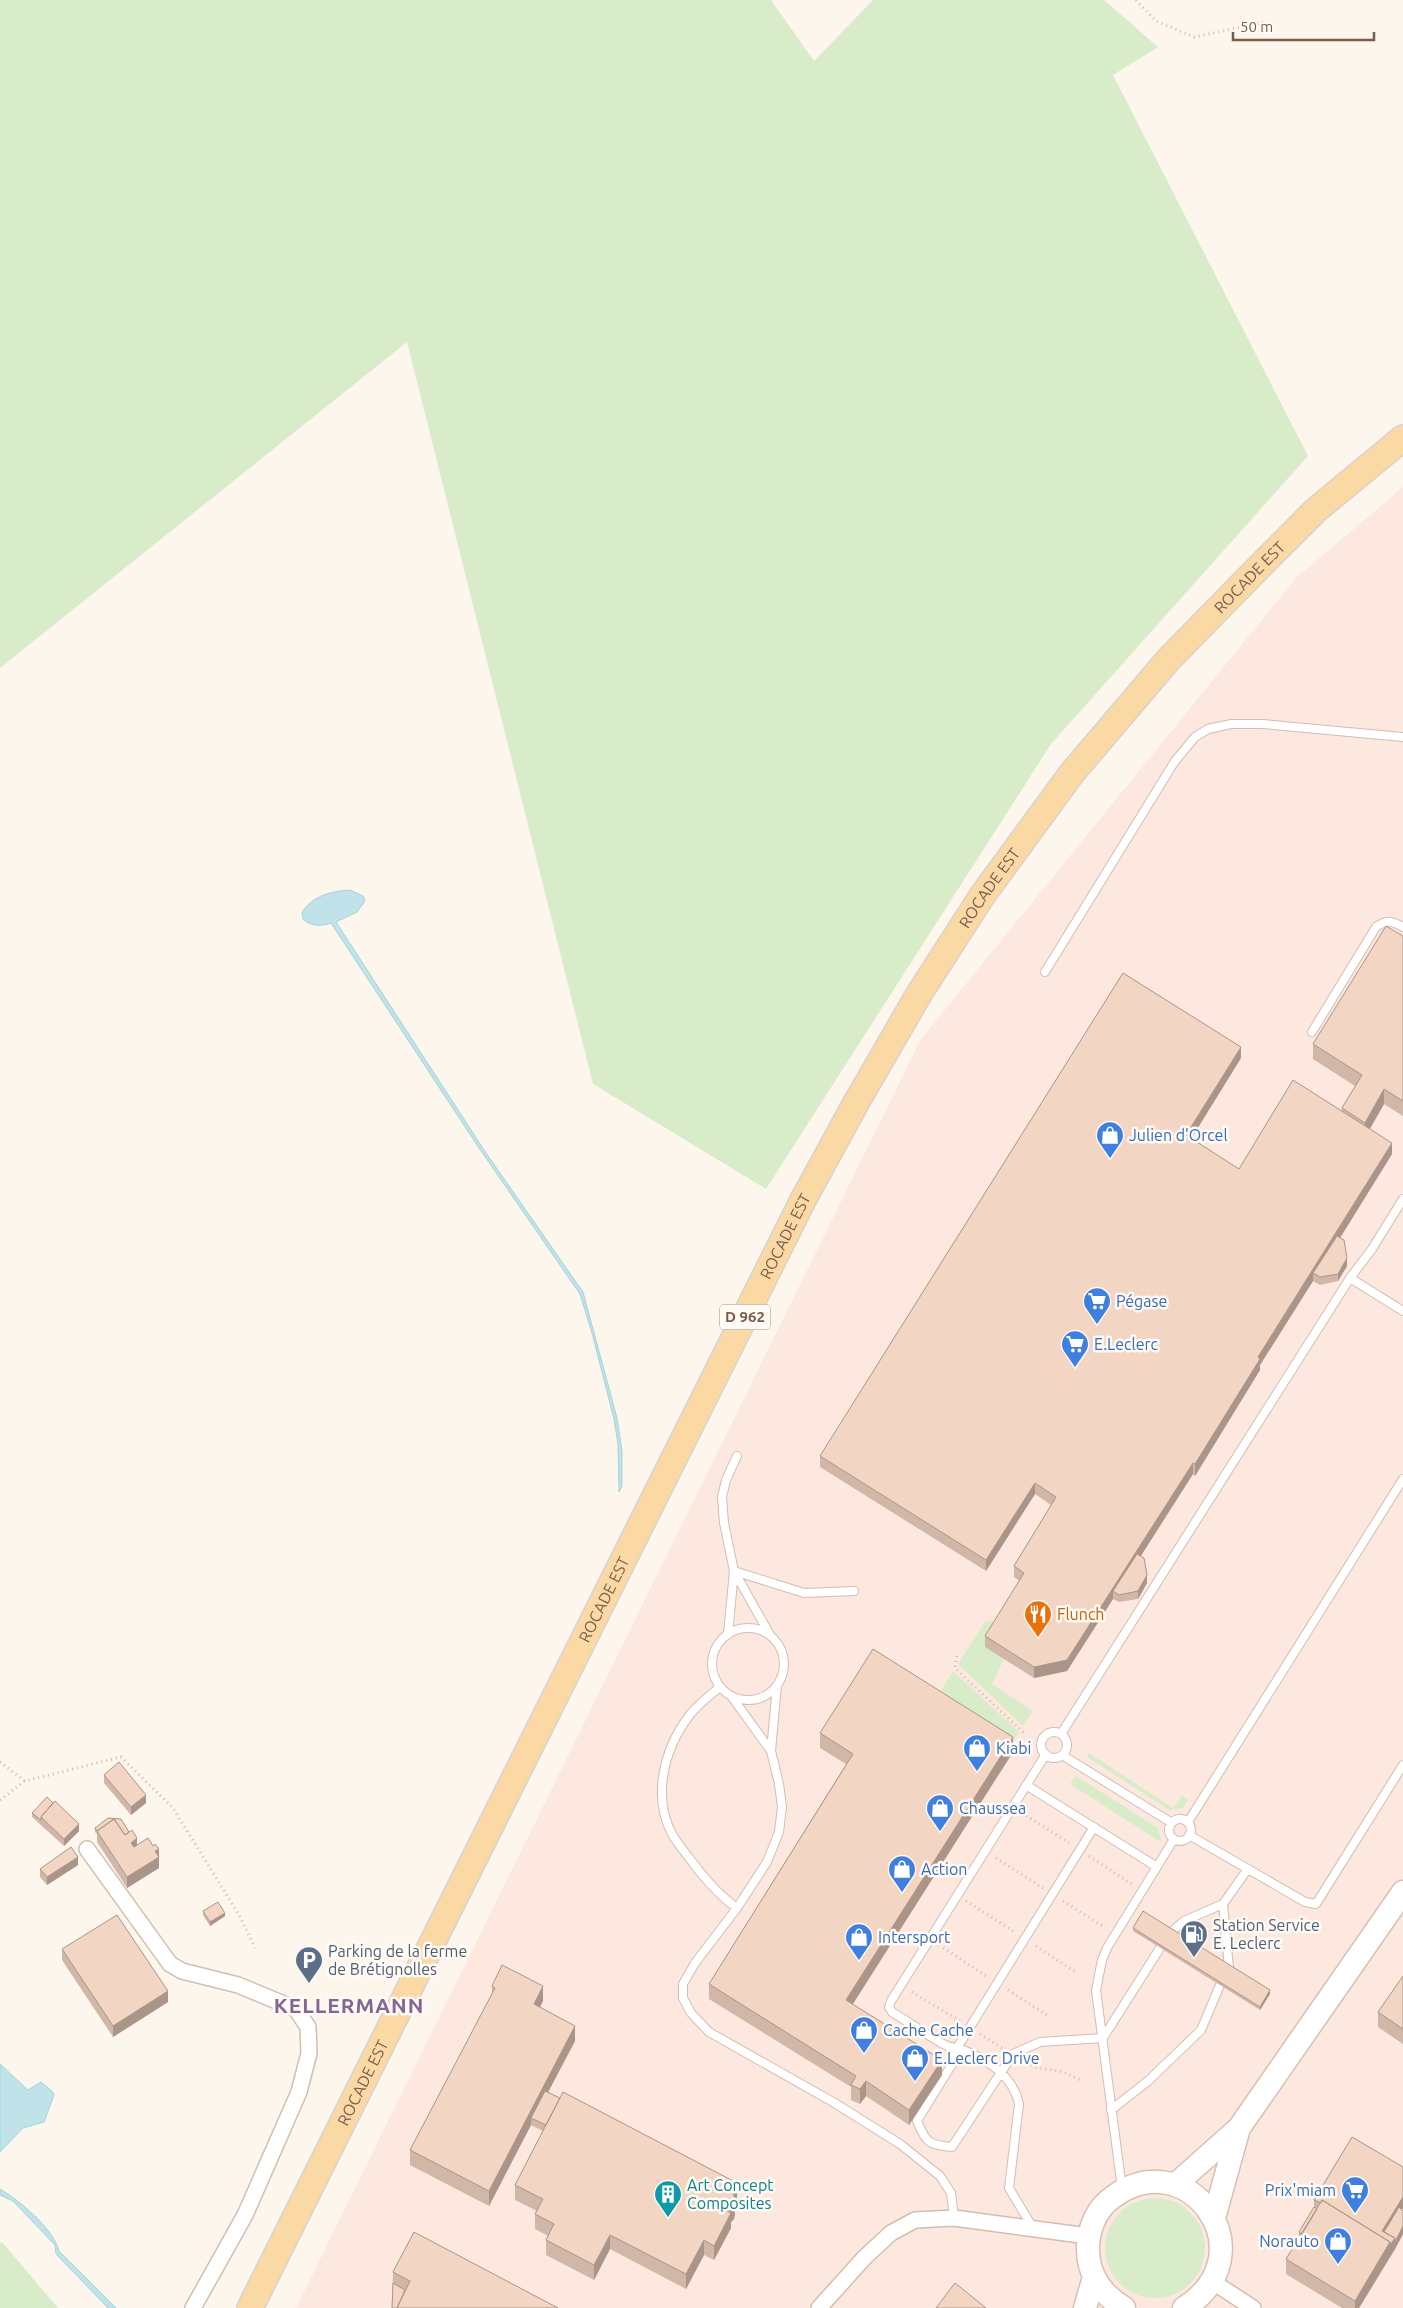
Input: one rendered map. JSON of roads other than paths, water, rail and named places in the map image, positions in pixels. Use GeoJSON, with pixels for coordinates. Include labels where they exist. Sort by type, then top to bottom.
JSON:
{"type":"FeatureCollection","features":[{"type":"Feature","properties":{"kind":"main road","name":"ROCADE EST"},"geometry":{"type":"LineString","coordinates":[[250,2308],[803,1200],[856,1102],[919,994],[982,896],[1072,773],[1168,659],[1316,510],[1403,438]]}},
{"type":"Feature","properties":{"kind":"street"},"geometry":{"type":"LineString","coordinates":[[87,1849],[170,1964],[182,1971],[238,1985],[296,2009],[308,2027],[309,2053],[299,2092],[245,2215],[193,2308]]}},
{"type":"Feature","properties":{"kind":"street"},"geometry":{"type":"LineString","coordinates":[[1175,2185],[1239,2128],[1403,1892]]}},
{"type":"Feature","properties":{"kind":"street"},"geometry":{"type":"LineString","coordinates":[[1214,2218],[1239,2128]]}},
{"type":"Feature","properties":{"kind":"street"},"geometry":{"type":"LineString","coordinates":[[1124,2308],[1111,2300],[1094,2277],[1088,2257],[1088,2236],[1095,2217],[1106,2202],[1122,2190],[1139,2184],[1157,2182],[1175,2185],[1191,2193],[1204,2204],[1214,2218],[1220,2233],[1221,2250],[1219,2266],[1212,2282],[1199,2299],[1184,2308]]}},
{"type":"Feature","properties":{"kind":"street"},"geometry":{"type":"LineString","coordinates":[[820,2308],[865,2257],[891,2233],[915,2220],[954,2218],[1088,2236]]}},
{"type":"Feature","properties":{"kind":"street"},"geometry":{"type":"LineString","coordinates":[[1085,2308],[1094,2277]]}},
{"type":"Feature","properties":{"kind":"street"},"geometry":{"type":"LineString","coordinates":[[1212,2282],[1253,2308]]}},
{"type":"Feature","properties":{"kind":"lane"},"geometry":{"type":"LineString","coordinates":[[1045,972],[1175,761],[1195,737],[1208,729],[1239,724],[1263,724],[1403,737]]}},
{"type":"Feature","properties":{"kind":"lane"},"geometry":{"type":"LineString","coordinates":[[1312,1032],[1376,927],[1384,921],[1393,921],[1403,927]]}},
{"type":"Feature","properties":{"kind":"lane"},"geometry":{"type":"LineString","coordinates":[[1061,1734],[1350,1278],[1372,1249],[1403,1199]]}},
{"type":"Feature","properties":{"kind":"lane"},"geometry":{"type":"LineString","coordinates":[[1350,1278],[1403,1311]]}},
{"type":"Feature","properties":{"kind":"lane"},"geometry":{"type":"LineString","coordinates":[[728,1634],[734,1571],[724,1523],[722,1497],[726,1480],[738,1456]]}},
{"type":"Feature","properties":{"kind":"lane"},"geometry":{"type":"LineString","coordinates":[[1188,1822],[1403,1479]]}},
{"type":"Feature","properties":{"kind":"lane"},"geometry":{"type":"LineString","coordinates":[[734,1571],[804,1593],[854,1591]]}},
{"type":"Feature","properties":{"kind":"lane"},"geometry":{"type":"LineString","coordinates":[[734,1571],[777,1644],[783,1660],[781,1677],[777,1685],[771,1751],[782,1807],[779,1832],[767,1862],[737,1908],[695,1963],[683,1984],[684,1998],[691,2013],[709,2032],[833,2102],[900,2144],[940,2176],[951,2193],[954,2218]]}},
{"type":"Feature","properties":{"kind":"lane"},"geometry":{"type":"LineString","coordinates":[[771,1751],[732,1697],[720,1687],[712,1669],[712,1659],[720,1641],[728,1634],[745,1628],[755,1629],[772,1638]]}},
{"type":"Feature","properties":{"kind":"lane"},"geometry":{"type":"LineString","coordinates":[[732,1697],[747,1700],[762,1698],[777,1685]]}},
{"type":"Feature","properties":{"kind":"lane"},"geometry":{"type":"LineString","coordinates":[[720,1687],[690,1714],[676,1735],[664,1766],[661,1790],[672,1834],[703,1876],[725,1900],[737,1908]]}},
{"type":"Feature","properties":{"kind":"lane"},"geometry":{"type":"LineString","coordinates":[[1062,1755],[1067,1744],[1061,1734],[1052,1732],[1045,1736],[1041,1747],[1046,1754],[1054,1757],[1062,1755],[1172,1823]]}},
{"type":"Feature","properties":{"kind":"lane"},"geometry":{"type":"LineString","coordinates":[[1033,2228],[1010,2188],[1019,2104],[1016,2095],[1001,2071],[957,2048],[948,2046],[892,2012],[889,2007],[891,2000],[1046,1754]]}},
{"type":"Feature","properties":{"kind":"lane"},"geometry":{"type":"LineString","coordinates":[[1189,1835],[1305,1902],[1316,1904],[1403,1765]]}},
{"type":"Feature","properties":{"kind":"lane"},"geometry":{"type":"LineString","coordinates":[[1026,1785],[1157,1867]]}},
{"type":"Feature","properties":{"kind":"lane"},"geometry":{"type":"LineString","coordinates":[[1174,1839],[1169,1830],[1172,1823],[1178,1819],[1188,1822]]}},
{"type":"Feature","properties":{"kind":"lane"},"geometry":{"type":"LineString","coordinates":[[1174,1839],[1184,1840],[1189,1835],[1191,1829],[1188,1822]]}},
{"type":"Feature","properties":{"kind":"lane"},"geometry":{"type":"LineString","coordinates":[[1094,1827],[957,2048],[954,2061],[917,2121],[924,2138],[936,2146],[952,2147],[1013,2054],[1040,2042],[1103,2038]]}},
{"type":"Feature","properties":{"kind":"lane"},"geometry":{"type":"LineString","coordinates":[[1122,2190],[1096,1990],[1102,1960],[1107,1948],[1174,1839]]}},
{"type":"Feature","properties":{"kind":"lane"},"geometry":{"type":"LineString","coordinates":[[1171,1932],[1184,1921],[1223,1904],[1247,1870]]}},
{"type":"Feature","properties":{"kind":"lane"},"geometry":{"type":"LineString","coordinates":[[1223,1904],[1229,1968]]}},
{"type":"Feature","properties":{"kind":"lane"},"geometry":{"type":"LineString","coordinates":[[1103,2038],[1160,1948]]}},
{"type":"Feature","properties":{"kind":"lane"},"geometry":{"type":"LineString","coordinates":[[1111,2110],[1148,2081],[1202,2030],[1220,1985]]}},
{"type":"Feature","properties":{"kind":"water"},"geometry":{"type":"Polygon","coordinates":[[[350,890],[363,896],[365,901],[357,912],[336,922],[486,1153],[583,1292],[617,1418],[622,1451],[622,1486],[619,1492],[618,1444],[614,1419],[580,1294],[479,1148],[331,923],[317,925],[306,922],[303,919],[302,913],[311,902],[329,893],[350,890]]]}},
{"type":"Feature","properties":{"kind":"water"},"geometry":{"type":"Polygon","coordinates":[[[0,2064],[28,2090],[41,2082],[54,2095],[44,2122],[23,2128],[0,2152],[0,2064]]]}},
{"type":"Feature","properties":{"kind":"water"},"geometry":{"type":"Polygon","coordinates":[[[0,2189],[43,2224],[56,2242],[59,2251],[116,2308],[108,2308],[56,2254],[55,2245],[13,2201],[0,2195],[0,2189]]]}},
{"type":"Feature","properties":{"kind":"place","name":"Julien d'Orcel"},"geometry":{"type":"Point","coordinates":[1110,1159]}},
{"type":"Feature","properties":{"kind":"place","name":"Pégase"},"geometry":{"type":"Point","coordinates":[1097,1325]}},
{"type":"Feature","properties":{"kind":"place","name":"E.Leclerc"},"geometry":{"type":"Point","coordinates":[1075,1368]}},
{"type":"Feature","properties":{"kind":"place","name":"Flunch"},"geometry":{"type":"Point","coordinates":[1038,1638]}},
{"type":"Feature","properties":{"kind":"place","name":"Kiabi"},"geometry":{"type":"Point","coordinates":[977,1772]}},
{"type":"Feature","properties":{"kind":"place","name":"Chaussea"},"geometry":{"type":"Point","coordinates":[940,1832]}},
{"type":"Feature","properties":{"kind":"place","name":"Action"},"geometry":{"type":"Point","coordinates":[902,1893]}},
{"type":"Feature","properties":{"kind":"place","name":"Station Service E. Leclerc"},"geometry":{"type":"Point","coordinates":[1194,1958]}},
{"type":"Feature","properties":{"kind":"place","name":"Intersport"},"geometry":{"type":"Point","coordinates":[859,1961]}},
{"type":"Feature","properties":{"kind":"place","name":"Parking de la ferme de Brétignolles"},"geometry":{"type":"Point","coordinates":[309,1984]}},
{"type":"Feature","properties":{"kind":"place","name":"Cache Cache"},"geometry":{"type":"Point","coordinates":[864,2054]}},
{"type":"Feature","properties":{"kind":"place","name":"E.Leclerc Drive"},"geometry":{"type":"Point","coordinates":[915,2082]}},
{"type":"Feature","properties":{"kind":"place","name":"Prix'miam"},"geometry":{"type":"Point","coordinates":[1355,2214]}},
{"type":"Feature","properties":{"kind":"place","name":"Art Concept Composites"},"geometry":{"type":"Point","coordinates":[668,2218]}},
{"type":"Feature","properties":{"kind":"place","name":"Norauto"},"geometry":{"type":"Point","coordinates":[1338,2265]}},
{"type":"Feature","properties":{"kind":"district","name":"KELLERMANN"},"geometry":{"type":"Point","coordinates":[349,2006]}}]}
